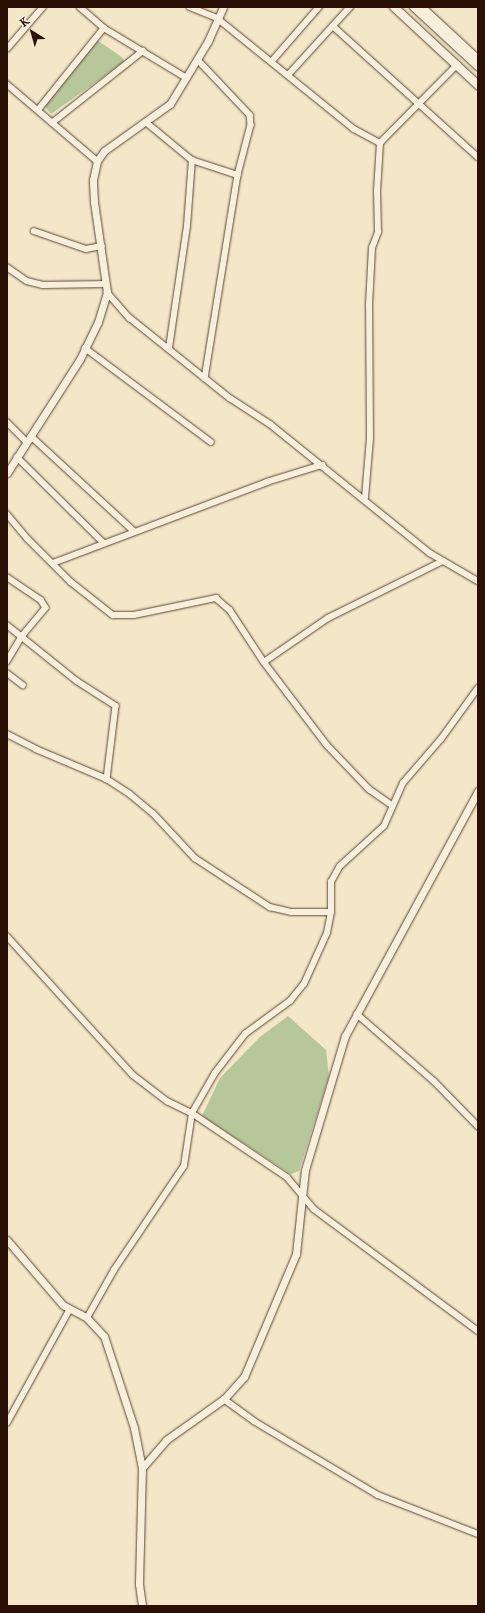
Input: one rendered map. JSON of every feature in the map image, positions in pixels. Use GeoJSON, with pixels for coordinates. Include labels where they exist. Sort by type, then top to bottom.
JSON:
{"type":"FeatureCollection","features":[{"type":"Feature","properties":{"kind":"main road"},"geometry":{"type":"LineString","coordinates":[[394,7],[478,85]]}},
{"type":"Feature","properties":{"kind":"main road"},"geometry":{"type":"LineString","coordinates":[[414,7],[478,66]]}},
{"type":"Feature","properties":{"kind":"street"},"geometry":{"type":"LineString","coordinates":[[7,49],[44,7]]}},
{"type":"Feature","properties":{"kind":"street"},"geometry":{"type":"LineString","coordinates":[[80,7],[104,28],[188,78]]}},
{"type":"Feature","properties":{"kind":"street"},"geometry":{"type":"LineString","coordinates":[[190,7],[217,18],[354,129],[380,143]]}},
{"type":"Feature","properties":{"kind":"street"},"geometry":{"type":"LineString","coordinates":[[7,473],[85,348],[98,322],[107,292],[102,246],[94,202],[93,180],[97,161],[104,151],[170,104],[188,78],[198,60],[222,7]]}},
{"type":"Feature","properties":{"kind":"street"},"geometry":{"type":"LineString","coordinates":[[272,62],[319,7]]}},
{"type":"Feature","properties":{"kind":"street"},"geometry":{"type":"LineString","coordinates":[[288,75],[350,7]]}},
{"type":"Feature","properties":{"kind":"street"},"geometry":{"type":"LineString","coordinates":[[423,7],[478,58]]}},
{"type":"Feature","properties":{"kind":"street"},"geometry":{"type":"LineString","coordinates":[[333,26],[417,104],[478,157]]}},
{"type":"Feature","properties":{"kind":"street"},"geometry":{"type":"LineString","coordinates":[[38,110],[104,28]]}},
{"type":"Feature","properties":{"kind":"street"},"geometry":{"type":"LineString","coordinates":[[52,123],[143,51]]}},
{"type":"Feature","properties":{"kind":"street"},"geometry":{"type":"LineString","coordinates":[[198,60],[250,115],[251,125],[238,175],[205,378]]}},
{"type":"Feature","properties":{"kind":"street"},"geometry":{"type":"LineString","coordinates":[[366,498],[370,438],[369,305],[372,248],[378,232],[377,191],[380,143],[457,65]]}},
{"type":"Feature","properties":{"kind":"street"},"geometry":{"type":"LineString","coordinates":[[7,84],[97,161]]}},
{"type":"Feature","properties":{"kind":"street"},"geometry":{"type":"LineString","coordinates":[[146,122],[192,160],[238,175]]}},
{"type":"Feature","properties":{"kind":"street"},"geometry":{"type":"LineString","coordinates":[[169,348],[187,226],[192,160]]}},
{"type":"Feature","properties":{"kind":"street"},"geometry":{"type":"LineString","coordinates":[[34,231],[86,249],[102,246]]}},
{"type":"Feature","properties":{"kind":"street"},"geometry":{"type":"LineString","coordinates":[[7,267],[27,281],[43,285],[106,284]]}},
{"type":"Feature","properties":{"kind":"street"},"geometry":{"type":"LineString","coordinates":[[107,292],[130,318],[230,398],[270,424],[366,498],[430,553],[478,581]]}},
{"type":"Feature","properties":{"kind":"street"},"geometry":{"type":"LineString","coordinates":[[85,348],[211,442]]}},
{"type":"Feature","properties":{"kind":"street"},"geometry":{"type":"LineString","coordinates":[[7,422],[29,439],[134,531]]}},
{"type":"Feature","properties":{"kind":"street"},"geometry":{"type":"LineString","coordinates":[[17,457],[104,543]]}},
{"type":"Feature","properties":{"kind":"street"},"geometry":{"type":"LineString","coordinates":[[53,564],[134,531],[267,482],[322,465]]}},
{"type":"Feature","properties":{"kind":"street"},"geometry":{"type":"LineString","coordinates":[[7,514],[28,539],[71,582],[113,615],[134,615],[216,598],[230,610],[264,662],[326,744],[369,790],[392,806]]}},
{"type":"Feature","properties":{"kind":"street"},"geometry":{"type":"LineString","coordinates":[[264,662],[328,618],[443,561]]}},
{"type":"Feature","properties":{"kind":"street"},"geometry":{"type":"LineString","coordinates":[[7,577],[41,600],[46,608],[22,637],[7,662]]}},
{"type":"Feature","properties":{"kind":"street"},"geometry":{"type":"LineString","coordinates":[[7,625],[77,681],[116,706],[107,779]]}},
{"type":"Feature","properties":{"kind":"street"},"geometry":{"type":"LineString","coordinates":[[7,673],[23,685]]}},
{"type":"Feature","properties":{"kind":"street"},"geometry":{"type":"LineString","coordinates":[[87,1318],[114,1270],[184,1166],[192,1113],[215,1073],[245,1034],[290,1001],[304,984],[327,933],[331,912],[331,882],[340,866],[384,826],[403,783],[441,739],[478,688]]}},
{"type":"Feature","properties":{"kind":"street"},"geometry":{"type":"LineString","coordinates":[[7,734],[36,749],[107,779],[153,813],[195,858],[270,907],[291,912],[331,912]]}},
{"type":"Feature","properties":{"kind":"street"},"geometry":{"type":"LineString","coordinates":[[142,1468],[166,1440],[224,1399],[244,1377],[296,1254],[305,1170],[345,1036],[478,792]]}},
{"type":"Feature","properties":{"kind":"street"},"geometry":{"type":"LineString","coordinates":[[7,936],[133,1075],[167,1102],[192,1113],[287,1177],[314,1209],[478,1331]]}},
{"type":"Feature","properties":{"kind":"street"},"geometry":{"type":"LineString","coordinates":[[357,1014],[434,1081],[478,1126]]}},
{"type":"Feature","properties":{"kind":"street"},"geometry":{"type":"LineString","coordinates":[[7,1240],[37,1277],[70,1309],[87,1318],[104,1336],[134,1428],[142,1468],[139,1584],[142,1606]]}},
{"type":"Feature","properties":{"kind":"street"},"geometry":{"type":"LineString","coordinates":[[7,1423],[70,1309]]}},
{"type":"Feature","properties":{"kind":"street"},"geometry":{"type":"LineString","coordinates":[[224,1399],[261,1426],[378,1495],[478,1534]]}},
{"type":"Feature","properties":{"kind":"green space"},"geometry":{"type":"Polygon","coordinates":[[[97,40],[123,58],[124,62],[51,114],[44,106],[97,40]]]}},
{"type":"Feature","properties":{"kind":"green space"},"geometry":{"type":"Polygon","coordinates":[[[288,1016],[326,1050],[329,1076],[299,1171],[291,1174],[202,1116],[220,1078],[260,1037],[288,1016]]]}}]}
